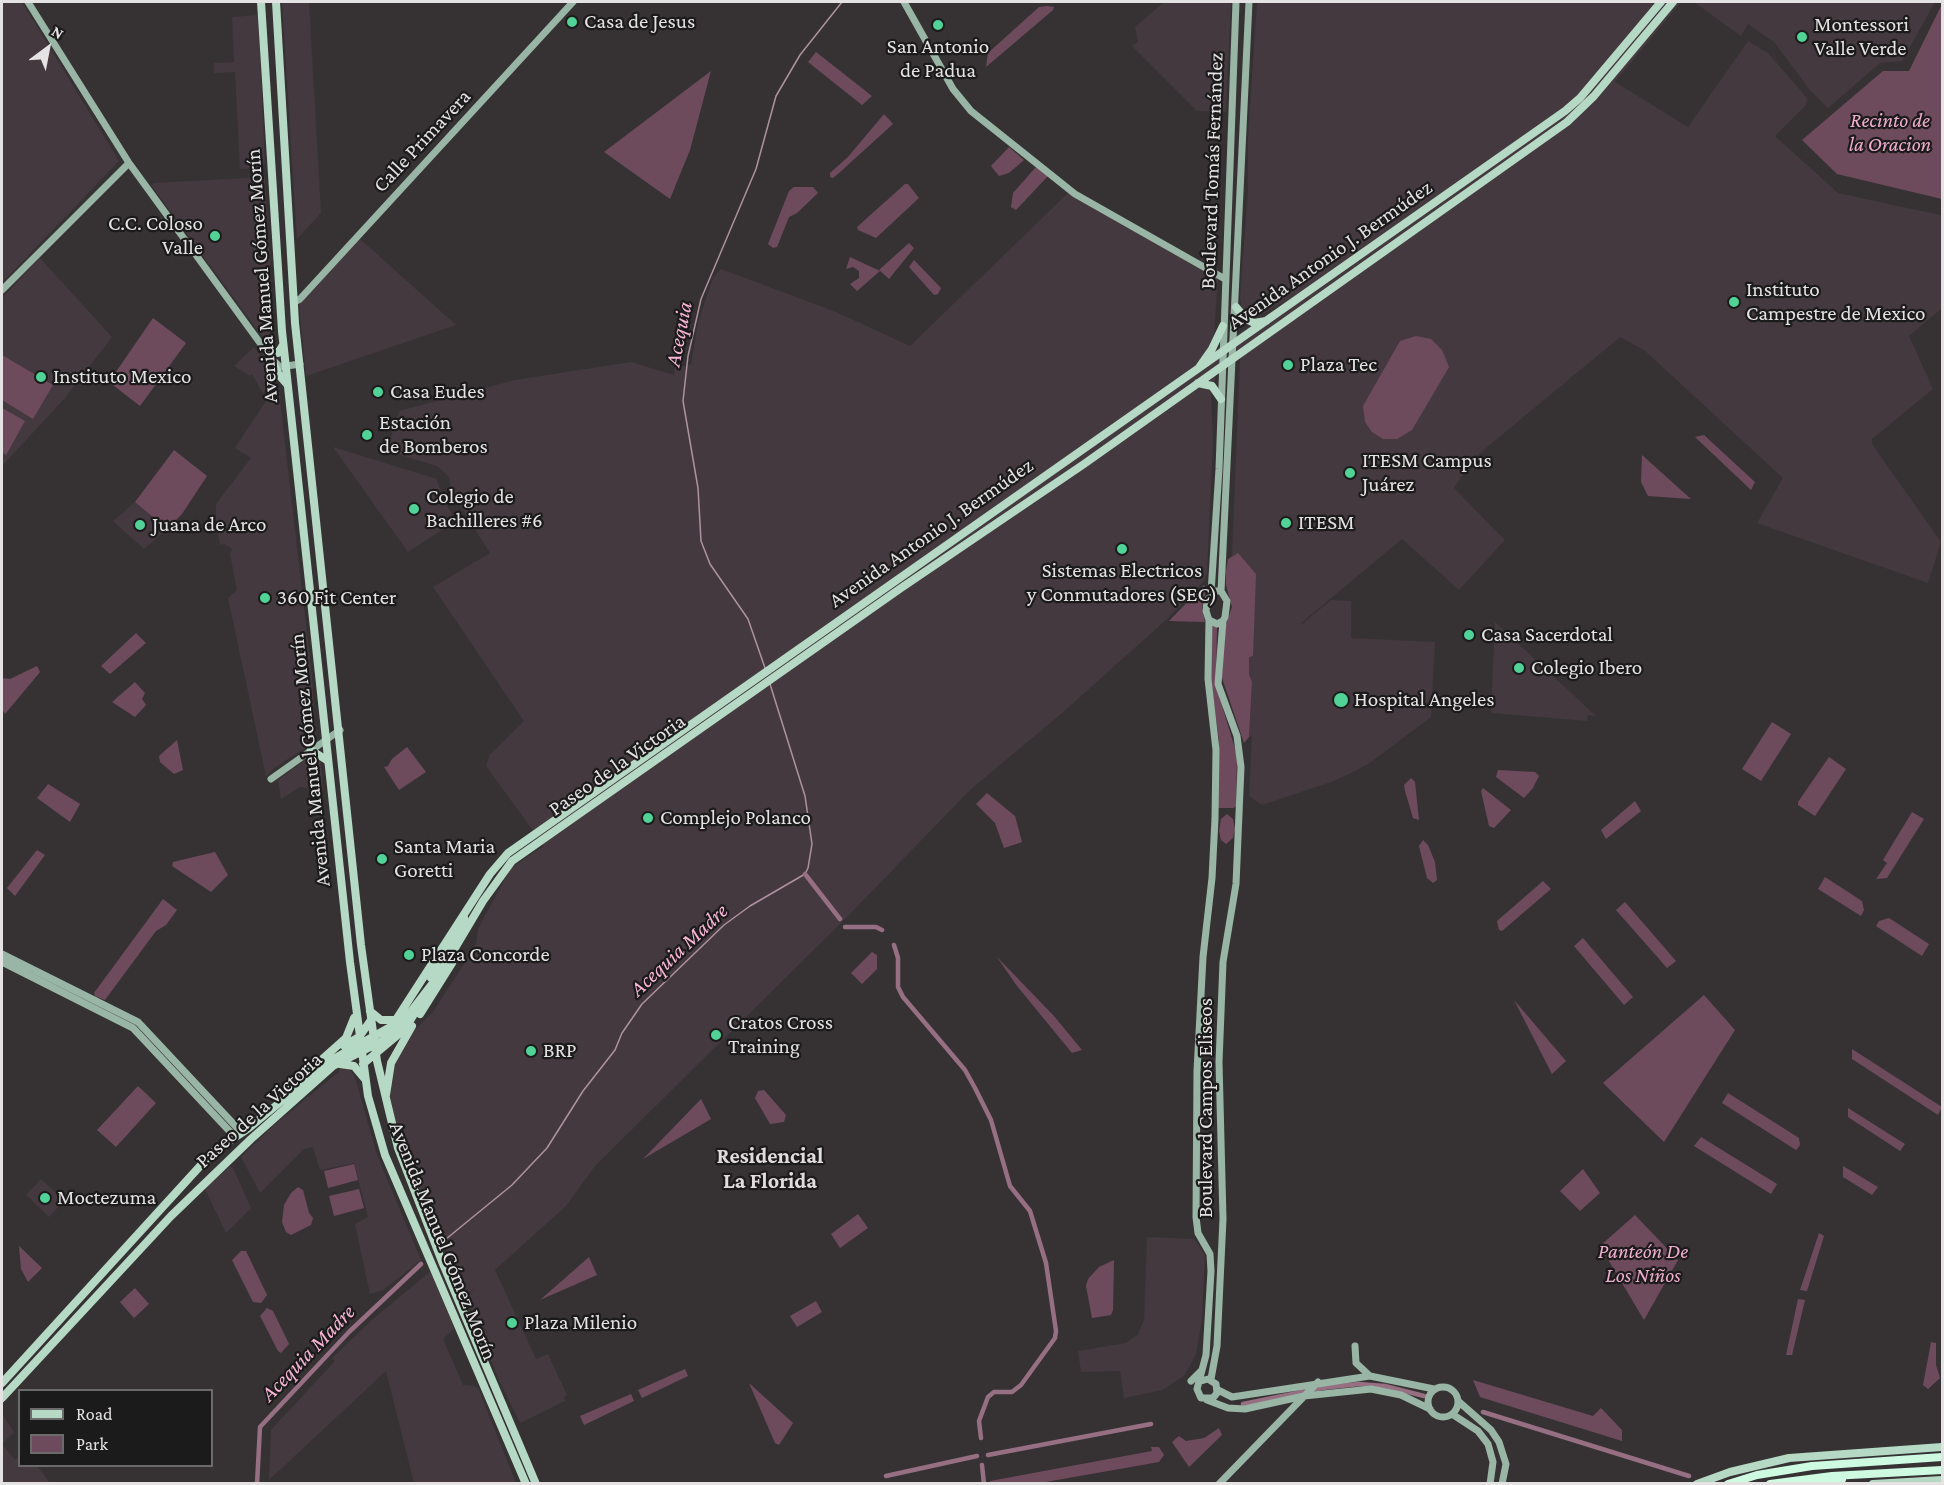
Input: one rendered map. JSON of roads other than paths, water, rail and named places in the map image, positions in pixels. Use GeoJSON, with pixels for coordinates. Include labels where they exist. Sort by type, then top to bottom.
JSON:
{"type":"FeatureCollection","features":[{"type":"Feature","properties":{"kind":"highway"},"geometry":{"type":"LineString","coordinates":[[1728,1484],[1767,1473],[1812,1466],[1942,1457]]}},
{"type":"Feature","properties":{"kind":"highway"},"geometry":{"type":"LineString","coordinates":[[1770,1484],[1861,1474],[1942,1470]]}},
{"type":"Feature","properties":{"kind":"highway"},"geometry":{"type":"LineString","coordinates":[[1822,1484],[1861,1474]]}},
{"type":"Feature","properties":{"kind":"main road"},"geometry":{"type":"LineString","coordinates":[[28,2],[129,162],[269,355],[277,365],[285,367],[300,364]]}},
{"type":"Feature","properties":{"kind":"main road","name":"Avenida Manuel Gómez Morín"},"geometry":{"type":"LineString","coordinates":[[261,2],[277,279],[285,367],[365,1079],[376,1130],[383,1150],[526,1484]]}},
{"type":"Feature","properties":{"kind":"main road","name":"Avenida Manuel Gómez Morín"},"geometry":{"type":"LineString","coordinates":[[276,2],[294,302],[356,897],[375,1045],[386,1106],[398,1148],[442,1264],[536,1484]]}},
{"type":"Feature","properties":{"kind":"main road","name":"Calle Primavera"},"geometry":{"type":"LineString","coordinates":[[294,302],[300,299],[573,2]]}},
{"type":"Feature","properties":{"kind":"main road"},"geometry":{"type":"LineString","coordinates":[[904,2],[953,89],[971,111],[1076,194],[1225,279]]}},
{"type":"Feature","properties":{"kind":"main road","name":"Boulevard Tomás Fernández"},"geometry":{"type":"LineString","coordinates":[[1211,593],[1219,461],[1236,2]]}},
{"type":"Feature","properties":{"kind":"main road","name":"Boulevard Tomás Fernández"},"geometry":{"type":"LineString","coordinates":[[1221,591],[1250,2]]}},
{"type":"Feature","properties":{"kind":"main road","name":"Avenida Antonio J. Bermúdez"},"geometry":{"type":"LineString","coordinates":[[360,1044],[375,1045],[397,1020],[507,853],[1520,144],[1575,103],[1661,2]]}},
{"type":"Feature","properties":{"kind":"main road","name":"Avenida Antonio J. Bermúdez"},"geometry":{"type":"LineString","coordinates":[[770,681],[1234,358],[1575,116],[1673,2]]}},
{"type":"Feature","properties":{"kind":"main road"},"geometry":{"type":"LineString","coordinates":[[1629,55],[1630,48],[1640,36],[1638,29]]}},
{"type":"Feature","properties":{"kind":"main road"},"geometry":{"type":"LineString","coordinates":[[1614,72],[1623,47]]}},
{"type":"Feature","properties":{"kind":"main road"},"geometry":{"type":"LineString","coordinates":[[1495,173],[1497,166],[1516,152],[1520,144]]}},
{"type":"Feature","properties":{"kind":"main road"},"geometry":{"type":"LineString","coordinates":[[271,154],[278,161],[285,157]]}},
{"type":"Feature","properties":{"kind":"main road"},"geometry":{"type":"LineString","coordinates":[[2,290],[129,162]]}},
{"type":"Feature","properties":{"kind":"main road"},"geometry":{"type":"LineString","coordinates":[[272,171],[279,171],[286,175]]}},
{"type":"Feature","properties":{"kind":"main road"},"geometry":{"type":"LineString","coordinates":[[1236,307],[1246,320],[1254,323],[1267,321]]}},
{"type":"Feature","properties":{"kind":"main road"},"geometry":{"type":"LineString","coordinates":[[1196,371],[1212,349],[1223,322],[1229,323],[1235,319]]}},
{"type":"Feature","properties":{"kind":"main road"},"geometry":{"type":"LineString","coordinates":[[269,355],[278,353],[284,345]]}},
{"type":"Feature","properties":{"kind":"main road"},"geometry":{"type":"LineString","coordinates":[[269,355],[279,375],[287,384]]}},
{"type":"Feature","properties":{"kind":"main road"},"geometry":{"type":"LineString","coordinates":[[1197,383],[1212,386],[1221,399]]}},
{"type":"Feature","properties":{"kind":"main road"},"geometry":{"type":"LineString","coordinates":[[1219,461],[1229,461]]}},
{"type":"Feature","properties":{"kind":"main road"},"geometry":{"type":"LineString","coordinates":[[1010,501],[1016,511]]}},
{"type":"Feature","properties":{"kind":"main road"},"geometry":{"type":"LineString","coordinates":[[306,558],[315,563],[322,561]]}},
{"type":"Feature","properties":{"kind":"main road"},"geometry":{"type":"LineString","coordinates":[[308,573],[323,578]]}},
{"type":"Feature","properties":{"kind":"main road"},"geometry":{"type":"LineString","coordinates":[[1221,591],[1226,598],[1227,607],[1222,621],[1216,624],[1209,620],[1206,606],[1211,593],[1221,591]]}},
{"type":"Feature","properties":{"kind":"main road","name":"Boulevard Campos Eliseos"},"geometry":{"type":"LineString","coordinates":[[1201,1381],[1211,1271],[1210,1254],[1200,1237],[1196,1224],[1197,1071],[1203,957],[1214,844],[1216,750],[1208,679],[1209,620]]}},
{"type":"Feature","properties":{"kind":"main road","name":"Boulevard Campos Eliseos"},"geometry":{"type":"LineString","coordinates":[[1211,1379],[1217,1346],[1223,1219],[1219,1062],[1223,973],[1236,884],[1241,767],[1239,744],[1218,684],[1222,621]]}},
{"type":"Feature","properties":{"kind":"main road","name":"Paseo de la Victoria"},"geometry":{"type":"LineString","coordinates":[[428,987],[460,941],[483,901],[512,861],[770,681]]}},
{"type":"Feature","properties":{"kind":"main road"},"geometry":{"type":"LineString","coordinates":[[271,779],[340,730]]}},
{"type":"Feature","properties":{"kind":"main road"},"geometry":{"type":"LineString","coordinates":[[311,750],[328,761]]}},
{"type":"Feature","properties":{"kind":"main road"},"geometry":{"type":"LineString","coordinates":[[341,877],[349,879],[354,876]]}},
{"type":"Feature","properties":{"kind":"main road"},"geometry":{"type":"LineString","coordinates":[[343,891],[349,891],[356,897]]}},
{"type":"Feature","properties":{"kind":"main road"},"geometry":{"type":"LineString","coordinates":[[363,1064],[375,1045],[405,1029],[463,926],[465,914]]}},
{"type":"Feature","properties":{"kind":"main road"},"geometry":{"type":"LineString","coordinates":[[386,1106],[391,1063],[447,973],[460,941]]}},
{"type":"Feature","properties":{"kind":"main road"},"geometry":{"type":"LineString","coordinates":[[2,954],[138,1022],[194,1079],[238,1135]]}},
{"type":"Feature","properties":{"kind":"main road"},"geometry":{"type":"LineString","coordinates":[[2,962],[134,1028],[186,1086],[238,1135]]}},
{"type":"Feature","properties":{"kind":"main road"},"geometry":{"type":"LineString","coordinates":[[254,1123],[261,1112],[346,1038],[353,1026],[355,1005]]}},
{"type":"Feature","properties":{"kind":"main road"},"geometry":{"type":"LineString","coordinates":[[370,1011],[381,1020],[397,1020]]}},
{"type":"Feature","properties":{"kind":"main road"},"geometry":{"type":"LineString","coordinates":[[254,1123],[297,1088],[322,1062],[360,1044],[371,1020]]}},
{"type":"Feature","properties":{"kind":"main road","name":"Paseo de la Victoria"},"geometry":{"type":"LineString","coordinates":[[2,1398],[181,1206],[286,1107],[360,1044]]}},
{"type":"Feature","properties":{"kind":"main road"},"geometry":{"type":"LineString","coordinates":[[333,1066],[350,1064],[365,1079]]}},
{"type":"Feature","properties":{"kind":"main road"},"geometry":{"type":"LineString","coordinates":[[186,1086],[194,1079]]}},
{"type":"Feature","properties":{"kind":"main road"},"geometry":{"type":"LineString","coordinates":[[286,1107],[297,1088]]}},
{"type":"Feature","properties":{"kind":"main road","name":"Paseo de la Victoria"},"geometry":{"type":"LineString","coordinates":[[2,1383],[212,1153],[254,1123]]}},
{"type":"Feature","properties":{"kind":"main road"},"geometry":{"type":"LineString","coordinates":[[376,1130],[387,1135],[392,1130]]}},
{"type":"Feature","properties":{"kind":"main road"},"geometry":{"type":"LineString","coordinates":[[383,1150],[390,1145],[398,1148]]}},
{"type":"Feature","properties":{"kind":"main road"},"geometry":{"type":"LineString","coordinates":[[173,1198],[181,1206]]}},
{"type":"Feature","properties":{"kind":"main road"},"geometry":{"type":"LineString","coordinates":[[1355,1346],[1356,1364],[1370,1376]]}},
{"type":"Feature","properties":{"kind":"main road"},"geometry":{"type":"LineString","coordinates":[[1191,1381],[1204,1365]]}},
{"type":"Feature","properties":{"kind":"main road"},"geometry":{"type":"LineString","coordinates":[[1218,1390],[1232,1397],[1370,1376],[1434,1389]]}},
{"type":"Feature","properties":{"kind":"main road"},"geometry":{"type":"LineString","coordinates":[[1207,1400],[1215,1396],[1218,1390],[1211,1379],[1201,1381],[1197,1392],[1207,1400],[1234,1409],[1306,1395],[1342,1391],[1379,1390],[1401,1395],[1440,1416],[1452,1414],[1478,1431],[1488,1444],[1493,1462],[1490,1484]]}},
{"type":"Feature","properties":{"kind":"main road"},"geometry":{"type":"LineString","coordinates":[[1219,1484],[1316,1384]]}},
{"type":"Feature","properties":{"kind":"main road"},"geometry":{"type":"LineString","coordinates":[[1430,1409],[1428,1399],[1434,1389],[1440,1386],[1449,1388],[1456,1394],[1458,1401],[1491,1430],[1499,1442],[1506,1464],[1502,1484]]}},
{"type":"Feature","properties":{"kind":"main road"},"geometry":{"type":"LineString","coordinates":[[1279,1401],[1287,1404],[1290,1410]]}},
{"type":"Feature","properties":{"kind":"main road"},"geometry":{"type":"LineString","coordinates":[[1452,1414],[1458,1401]]}},
{"type":"Feature","properties":{"kind":"main road"},"geometry":{"type":"LineString","coordinates":[[1697,1484],[1730,1472],[1789,1458],[1942,1447]]}},
{"type":"Feature","properties":{"kind":"main road"},"geometry":{"type":"LineString","coordinates":[[1873,1484],[1942,1479]]}},
{"type":"Feature","properties":{"kind":"waterway","name":"Acequia"},"geometry":{"type":"LineString","coordinates":[[765,668],[748,619],[710,564],[701,541],[698,488],[683,401],[688,356],[701,299],[756,169],[776,96],[800,55],[842,2]]}},
{"type":"Feature","properties":{"kind":"waterway","name":"Acequia Madre"},"geometry":{"type":"LineString","coordinates":[[446,1239],[512,1185],[547,1148],[583,1091],[615,1050],[622,1033],[642,1004],[724,925],[750,906],[805,874],[812,844],[805,796],[770,684]]}},
{"type":"Feature","properties":{"kind":"waterway"},"geometry":{"type":"LineString","coordinates":[[805,874],[840,919]]}},
{"type":"Feature","properties":{"kind":"waterway"},"geometry":{"type":"LineString","coordinates":[[845,927],[876,927],[882,930]]}},
{"type":"Feature","properties":{"kind":"waterway"},"geometry":{"type":"LineString","coordinates":[[894,945],[898,958],[898,987],[903,997],[965,1070],[975,1088],[991,1120],[1010,1186],[1030,1211],[1046,1263],[1056,1331],[1055,1338],[1021,1385],[1012,1392],[994,1392],[988,1397],[979,1421],[981,1438]]}},
{"type":"Feature","properties":{"kind":"waterway","name":"Acequia Madre"},"geometry":{"type":"LineString","coordinates":[[257,1484],[260,1427],[349,1332],[421,1264]]}},
{"type":"Feature","properties":{"kind":"waterway"},"geometry":{"type":"LineString","coordinates":[[1243,1404],[1322,1388],[1359,1384],[1385,1386],[1424,1396]]}},
{"type":"Feature","properties":{"kind":"waterway"},"geometry":{"type":"LineString","coordinates":[[1483,1412],[1689,1476]]}},
{"type":"Feature","properties":{"kind":"waterway"},"geometry":{"type":"LineString","coordinates":[[988,1455],[1151,1424]]}},
{"type":"Feature","properties":{"kind":"waterway"},"geometry":{"type":"LineString","coordinates":[[886,1476],[977,1456]]}},
{"type":"Feature","properties":{"kind":"waterway"},"geometry":{"type":"LineString","coordinates":[[982,1465],[984,1484]]}},
{"type":"Feature","properties":{"kind":"place","name":"Casa de Jesus"},"geometry":{"type":"Point","coordinates":[572,22]}},
{"type":"Feature","properties":{"kind":"place","name":"San Antonio de Padua"},"geometry":{"type":"Point","coordinates":[938,25]}},
{"type":"Feature","properties":{"kind":"place","name":"Montessori Valle Verde"},"geometry":{"type":"Point","coordinates":[1802,37]}},
{"type":"Feature","properties":{"kind":"place","name":"C.C. Coloso Valle"},"geometry":{"type":"Point","coordinates":[215,236]}},
{"type":"Feature","properties":{"kind":"place","name":"Instituto Campestre de Mexico"},"geometry":{"type":"Point","coordinates":[1734,302]}},
{"type":"Feature","properties":{"kind":"place","name":"Plaza Tec"},"geometry":{"type":"Point","coordinates":[1288,365]}},
{"type":"Feature","properties":{"kind":"place","name":"Instituto Mexico"},"geometry":{"type":"Point","coordinates":[41,377]}},
{"type":"Feature","properties":{"kind":"place","name":"Casa Eudes"},"geometry":{"type":"Point","coordinates":[378,392]}},
{"type":"Feature","properties":{"kind":"place","name":"Estación de Bomberos"},"geometry":{"type":"Point","coordinates":[367,435]}},
{"type":"Feature","properties":{"kind":"place","name":"ITESM Campus Juárez"},"geometry":{"type":"Point","coordinates":[1350,473]}},
{"type":"Feature","properties":{"kind":"place","name":"Colegio de Bachilleres #6"},"geometry":{"type":"Point","coordinates":[414,509]}},
{"type":"Feature","properties":{"kind":"place","name":"ITESM"},"geometry":{"type":"Point","coordinates":[1286,523]}},
{"type":"Feature","properties":{"kind":"place","name":"Juana de Arco"},"geometry":{"type":"Point","coordinates":[140,525]}},
{"type":"Feature","properties":{"kind":"place","name":"Sistemas Electricos y Conmutadores (SEC)"},"geometry":{"type":"Point","coordinates":[1122,549]}},
{"type":"Feature","properties":{"kind":"place","name":"360 Fit Center"},"geometry":{"type":"Point","coordinates":[265,598]}},
{"type":"Feature","properties":{"kind":"place","name":"Casa Sacerdotal"},"geometry":{"type":"Point","coordinates":[1469,635]}},
{"type":"Feature","properties":{"kind":"place","name":"Colegio Ibero"},"geometry":{"type":"Point","coordinates":[1519,668]}},
{"type":"Feature","properties":{"kind":"place","name":"Hospital Angeles"},"geometry":{"type":"Point","coordinates":[1341,700]}},
{"type":"Feature","properties":{"kind":"place","name":"Complejo Polanco"},"geometry":{"type":"Point","coordinates":[648,818]}},
{"type":"Feature","properties":{"kind":"place","name":"Santa Maria Goretti"},"geometry":{"type":"Point","coordinates":[382,859]}},
{"type":"Feature","properties":{"kind":"place","name":"Plaza Concorde"},"geometry":{"type":"Point","coordinates":[409,955]}},
{"type":"Feature","properties":{"kind":"place","name":"Cratos Cross Training"},"geometry":{"type":"Point","coordinates":[716,1035]}},
{"type":"Feature","properties":{"kind":"place","name":"BRP"},"geometry":{"type":"Point","coordinates":[531,1051]}},
{"type":"Feature","properties":{"kind":"place","name":"Moctezuma"},"geometry":{"type":"Point","coordinates":[45,1198]}},
{"type":"Feature","properties":{"kind":"place","name":"Plaza Milenio"},"geometry":{"type":"Point","coordinates":[512,1323]}},
{"type":"Feature","properties":{"kind":"district","name":"Residencial La Florida"},"geometry":{"type":"Point","coordinates":[770,1168]}},
{"type":"Feature","properties":{"kind":"park label","name":"Recinto de la Oracion"},"geometry":{"type":"Point","coordinates":[1890,133]}},
{"type":"Feature","properties":{"kind":"park label","name":"Panteón De Los Niños"},"geometry":{"type":"Point","coordinates":[1643,1264]}}]}
